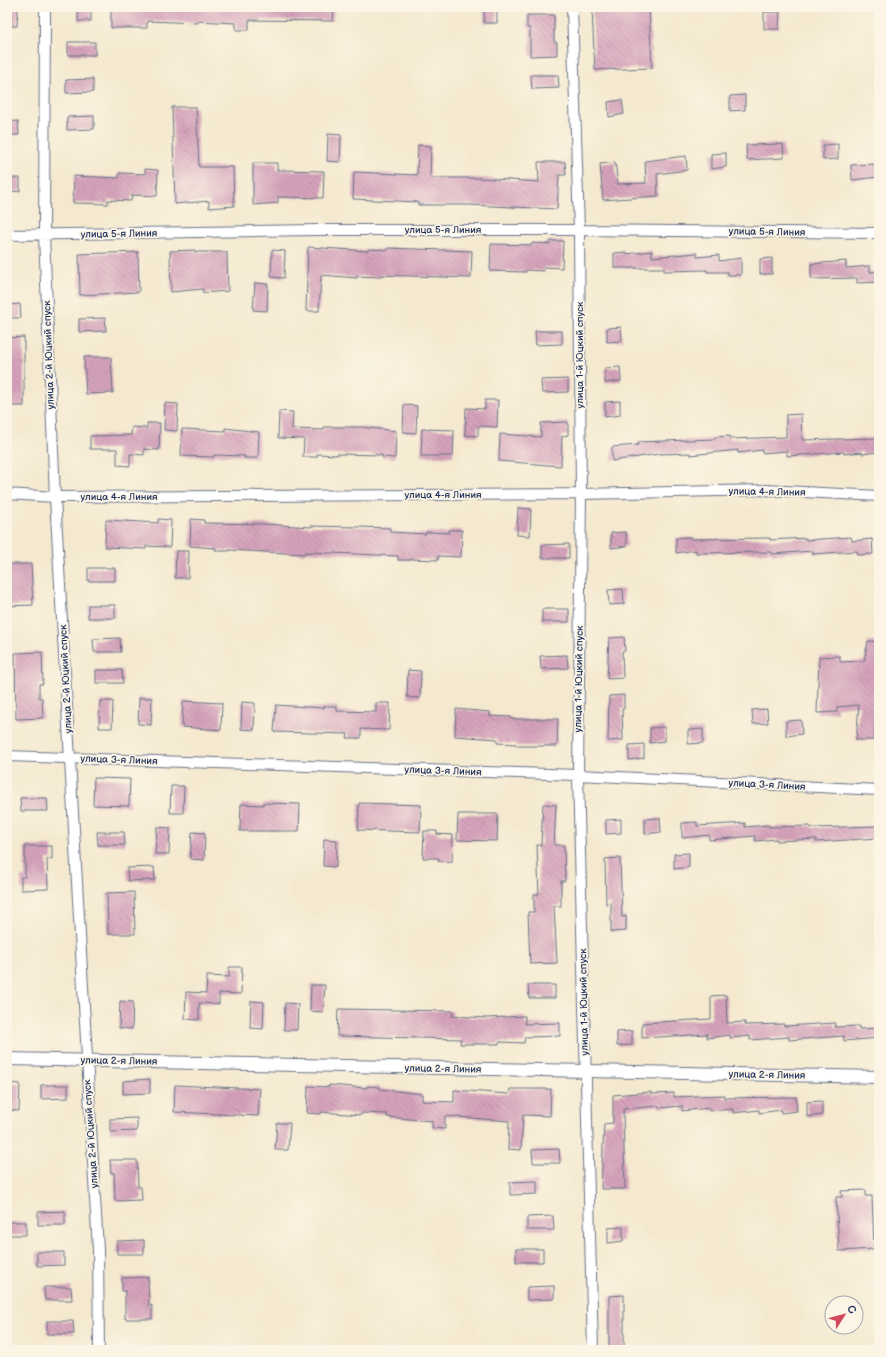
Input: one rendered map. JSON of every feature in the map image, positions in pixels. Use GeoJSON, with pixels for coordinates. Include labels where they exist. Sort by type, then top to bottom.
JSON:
{"type":"FeatureCollection","features":[{"type":"Feature","properties":{"kind":"street","name":"улица 2-й Юцкий спуск"},"geometry":{"type":"LineString","coordinates":[[44,7],[44,235],[55,497],[98,1250],[99,1350]]}},
{"type":"Feature","properties":{"kind":"street","name":"улица 1-й Юцкий спуск"},"geometry":{"type":"LineString","coordinates":[[572,7],[579,230],[581,494],[578,775],[593,1350]]}},
{"type":"Feature","properties":{"kind":"street","name":"улица 5-я Линия"},"geometry":{"type":"LineString","coordinates":[[7,235],[325,230],[579,230],[879,233]]}},
{"type":"Feature","properties":{"kind":"street","name":"улица 4-я Линия"},"geometry":{"type":"LineString","coordinates":[[7,494],[55,497],[581,494],[766,490],[879,496]]}},
{"type":"Feature","properties":{"kind":"street","name":"улица 3-я Линия"},"geometry":{"type":"LineString","coordinates":[[7,756],[578,775],[879,790]]}},
{"type":"Feature","properties":{"kind":"street","name":"улица 2-я Линия"},"geometry":{"type":"LineString","coordinates":[[7,1059],[879,1077]]}},
{"type":"Feature","properties":{"kind":"building"},"geometry":{"type":"Polygon","coordinates":[[[7,7],[18,7],[17,26],[7,26],[7,7]]]}},
{"type":"Feature","properties":{"kind":"building"},"geometry":{"type":"Polygon","coordinates":[[[78,7],[91,7],[91,21],[78,21],[78,7]]]}},
{"type":"Feature","properties":{"kind":"building"},"geometry":{"type":"Polygon","coordinates":[[[111,7],[334,7],[333,21],[249,20],[249,30],[236,30],[236,23],[198,21],[198,23],[147,21],[147,28],[111,28],[111,7]]]}},
{"type":"Feature","properties":{"kind":"building"},"geometry":{"type":"Polygon","coordinates":[[[484,7],[497,7],[497,23],[484,23],[484,7]]]}},
{"type":"Feature","properties":{"kind":"building"},"geometry":{"type":"Polygon","coordinates":[[[622,7],[649,7],[652,68],[595,70],[592,10],[622,7]]]}},
{"type":"Feature","properties":{"kind":"building"},"geometry":{"type":"Polygon","coordinates":[[[764,12],[780,12],[779,29],[764,29],[764,12]]]}},
{"type":"Feature","properties":{"kind":"building"},"geometry":{"type":"Polygon","coordinates":[[[527,15],[554,15],[554,42],[557,42],[557,55],[530,56],[530,28],[527,28],[527,15]]]}},
{"type":"Feature","properties":{"kind":"building"},"geometry":{"type":"Polygon","coordinates":[[[68,42],[95,42],[95,55],[68,55],[68,42]]]}},
{"type":"Feature","properties":{"kind":"building"},"geometry":{"type":"Polygon","coordinates":[[[531,75],[558,75],[559,88],[532,89],[531,75]]]}},
{"type":"Feature","properties":{"kind":"building"},"geometry":{"type":"Polygon","coordinates":[[[93,79],[93,92],[66,93],[66,80],[93,79]]]}},
{"type":"Feature","properties":{"kind":"building"},"geometry":{"type":"Polygon","coordinates":[[[745,95],[745,110],[730,111],[730,96],[745,95]]]}},
{"type":"Feature","properties":{"kind":"building"},"geometry":{"type":"Polygon","coordinates":[[[622,100],[624,114],[609,117],[608,102],[622,100]]]}},
{"type":"Feature","properties":{"kind":"building"},"geometry":{"type":"Polygon","coordinates":[[[172,107],[196,107],[199,167],[233,167],[234,206],[209,208],[209,201],[175,204],[172,107]]]}},
{"type":"Feature","properties":{"kind":"building"},"geometry":{"type":"Polygon","coordinates":[[[94,116],[94,129],[67,130],[67,117],[94,116]]]}},
{"type":"Feature","properties":{"kind":"building"},"geometry":{"type":"Polygon","coordinates":[[[18,121],[19,135],[7,135],[7,122],[18,121]]]}},
{"type":"Feature","properties":{"kind":"building"},"geometry":{"type":"Polygon","coordinates":[[[328,134],[341,135],[340,162],[327,161],[328,134]]]}},
{"type":"Feature","properties":{"kind":"building"},"geometry":{"type":"Polygon","coordinates":[[[783,144],[784,158],[747,160],[746,145],[783,144]]]}},
{"type":"Feature","properties":{"kind":"building"},"geometry":{"type":"Polygon","coordinates":[[[838,144],[838,159],[823,160],[823,145],[838,144]]]}},
{"type":"Feature","properties":{"kind":"building"},"geometry":{"type":"Polygon","coordinates":[[[418,145],[431,146],[430,178],[479,178],[539,182],[538,162],[565,162],[566,175],[559,175],[557,209],[470,205],[418,205],[418,202],[353,199],[354,172],[417,175],[418,145]]]}},
{"type":"Feature","properties":{"kind":"building"},"geometry":{"type":"Polygon","coordinates":[[[726,153],[726,167],[711,169],[711,154],[726,153]]]}},
{"type":"Feature","properties":{"kind":"building"},"geometry":{"type":"Polygon","coordinates":[[[686,156],[687,170],[657,174],[658,196],[603,200],[600,164],[615,162],[618,184],[646,183],[645,161],[686,156]]]}},
{"type":"Feature","properties":{"kind":"building"},"geometry":{"type":"Polygon","coordinates":[[[253,163],[277,163],[277,170],[324,171],[323,198],[278,197],[278,203],[253,205],[253,163]]]}},
{"type":"Feature","properties":{"kind":"building"},"geometry":{"type":"Polygon","coordinates":[[[879,164],[879,177],[852,180],[851,165],[879,164]]]}},
{"type":"Feature","properties":{"kind":"building"},"geometry":{"type":"Polygon","coordinates":[[[145,169],[158,170],[157,196],[132,195],[131,201],[108,200],[108,204],[73,203],[74,176],[119,178],[119,173],[145,174],[145,169]]]}},
{"type":"Feature","properties":{"kind":"building"},"geometry":{"type":"Polygon","coordinates":[[[7,178],[20,178],[20,191],[7,192],[7,178]]]}},
{"type":"Feature","properties":{"kind":"building"},"geometry":{"type":"Polygon","coordinates":[[[550,241],[563,241],[562,268],[544,267],[544,271],[526,270],[526,272],[490,271],[491,244],[532,245],[532,243],[550,244],[550,241]]]}},
{"type":"Feature","properties":{"kind":"building"},"geometry":{"type":"Polygon","coordinates":[[[308,247],[368,251],[368,249],[388,250],[388,248],[472,251],[471,278],[380,275],[380,277],[357,276],[357,278],[321,275],[319,311],[306,311],[308,247]]]}},
{"type":"Feature","properties":{"kind":"building"},"geometry":{"type":"Polygon","coordinates":[[[195,250],[195,252],[227,252],[228,291],[203,293],[203,289],[171,292],[170,251],[195,250]]]}},
{"type":"Feature","properties":{"kind":"building"},"geometry":{"type":"Polygon","coordinates":[[[272,250],[285,251],[284,278],[271,277],[272,250]]]}},
{"type":"Feature","properties":{"kind":"building"},"geometry":{"type":"Polygon","coordinates":[[[652,251],[652,257],[697,253],[697,257],[719,255],[719,261],[741,258],[741,275],[728,275],[728,272],[707,272],[707,270],[664,271],[664,268],[614,268],[614,253],[626,252],[626,254],[652,251]]]}},
{"type":"Feature","properties":{"kind":"building"},"geometry":{"type":"Polygon","coordinates":[[[138,252],[139,292],[80,295],[79,254],[138,252]]]}},
{"type":"Feature","properties":{"kind":"building"},"geometry":{"type":"Polygon","coordinates":[[[772,258],[772,274],[760,274],[760,259],[772,258]]]}},
{"type":"Feature","properties":{"kind":"building"},"geometry":{"type":"Polygon","coordinates":[[[846,261],[846,268],[870,266],[870,272],[879,271],[879,282],[857,283],[857,278],[811,279],[811,264],[846,261]]]}},
{"type":"Feature","properties":{"kind":"building"},"geometry":{"type":"Polygon","coordinates":[[[255,283],[268,284],[267,311],[253,310],[255,283]]]}},
{"type":"Feature","properties":{"kind":"building"},"geometry":{"type":"Polygon","coordinates":[[[20,304],[21,318],[7,318],[7,305],[20,304]]]}},
{"type":"Feature","properties":{"kind":"building"},"geometry":{"type":"Polygon","coordinates":[[[105,318],[106,331],[79,332],[79,319],[105,318]]]}},
{"type":"Feature","properties":{"kind":"building"},"geometry":{"type":"Polygon","coordinates":[[[621,327],[622,341],[607,342],[607,328],[621,327]]]}},
{"type":"Feature","properties":{"kind":"building"},"geometry":{"type":"Polygon","coordinates":[[[535,331],[562,331],[562,344],[536,345],[535,331]]]}},
{"type":"Feature","properties":{"kind":"building"},"geometry":{"type":"Polygon","coordinates":[[[24,337],[24,406],[7,406],[7,338],[24,337]]]}},
{"type":"Feature","properties":{"kind":"building"},"geometry":{"type":"Polygon","coordinates":[[[84,357],[111,357],[113,393],[86,394],[84,357]]]}},
{"type":"Feature","properties":{"kind":"building"},"geometry":{"type":"Polygon","coordinates":[[[620,367],[621,381],[605,383],[605,368],[620,367]]]}},
{"type":"Feature","properties":{"kind":"building"},"geometry":{"type":"Polygon","coordinates":[[[568,379],[568,392],[542,393],[541,380],[568,379]]]}},
{"type":"Feature","properties":{"kind":"building"},"geometry":{"type":"Polygon","coordinates":[[[485,400],[498,400],[497,427],[478,426],[478,436],[465,435],[466,408],[485,409],[485,400]]]}},
{"type":"Feature","properties":{"kind":"building"},"geometry":{"type":"Polygon","coordinates":[[[620,401],[620,415],[605,417],[605,402],[620,401]]]}},
{"type":"Feature","properties":{"kind":"building"},"geometry":{"type":"Polygon","coordinates":[[[165,403],[178,404],[177,431],[164,430],[165,403]]]}},
{"type":"Feature","properties":{"kind":"building"},"geometry":{"type":"Polygon","coordinates":[[[404,405],[417,406],[416,433],[403,432],[404,405]]]}},
{"type":"Feature","properties":{"kind":"building"},"geometry":{"type":"Polygon","coordinates":[[[279,411],[293,412],[292,429],[324,430],[324,427],[361,427],[396,431],[395,458],[382,457],[382,455],[337,454],[317,454],[317,457],[303,457],[304,439],[278,438],[279,411]]]}},
{"type":"Feature","properties":{"kind":"building"},"geometry":{"type":"Polygon","coordinates":[[[801,414],[802,440],[877,438],[878,452],[844,454],[844,452],[787,456],[787,451],[762,453],[762,450],[738,453],[738,450],[690,455],[690,453],[659,454],[612,461],[612,447],[638,445],[638,442],[715,439],[715,437],[730,436],[730,439],[786,437],[786,415],[801,414]]]}},
{"type":"Feature","properties":{"kind":"building"},"geometry":{"type":"Polygon","coordinates":[[[568,422],[568,435],[562,436],[561,466],[499,461],[500,434],[541,437],[541,423],[568,422]]]}},
{"type":"Feature","properties":{"kind":"building"},"geometry":{"type":"Polygon","coordinates":[[[147,423],[160,423],[159,450],[144,449],[144,455],[130,454],[130,466],[117,465],[117,449],[90,449],[90,436],[131,435],[132,427],[147,428],[147,423]]]}},
{"type":"Feature","properties":{"kind":"building"},"geometry":{"type":"Polygon","coordinates":[[[225,428],[259,432],[258,458],[214,455],[214,457],[181,456],[182,429],[225,431],[225,428]]]}},
{"type":"Feature","properties":{"kind":"building"},"geometry":{"type":"Polygon","coordinates":[[[422,429],[454,430],[453,456],[421,456],[422,429]]]}},
{"type":"Feature","properties":{"kind":"building"},"geometry":{"type":"Polygon","coordinates":[[[518,508],[531,509],[530,536],[517,535],[518,508]]]}},
{"type":"Feature","properties":{"kind":"building"},"geometry":{"type":"Polygon","coordinates":[[[158,519],[171,520],[170,547],[146,546],[146,549],[105,547],[106,520],[158,523],[158,519]]]}},
{"type":"Feature","properties":{"kind":"building"},"geometry":{"type":"Polygon","coordinates":[[[191,519],[204,520],[204,523],[390,528],[390,532],[426,534],[426,532],[449,533],[449,530],[462,530],[461,557],[438,556],[438,560],[398,560],[398,556],[305,552],[305,554],[229,550],[216,551],[216,548],[190,546],[191,519]]]}},
{"type":"Feature","properties":{"kind":"building"},"geometry":{"type":"Polygon","coordinates":[[[626,532],[627,546],[611,548],[611,533],[626,532]]]}},
{"type":"Feature","properties":{"kind":"building"},"geometry":{"type":"Polygon","coordinates":[[[691,537],[691,539],[770,538],[770,540],[806,538],[806,540],[851,537],[852,541],[872,539],[873,554],[858,555],[857,551],[813,554],[813,551],[772,554],[772,552],[696,553],[696,550],[676,553],[676,538],[691,537]]]}},
{"type":"Feature","properties":{"kind":"building"},"geometry":{"type":"Polygon","coordinates":[[[569,544],[569,558],[542,558],[542,545],[569,544]]]}},
{"type":"Feature","properties":{"kind":"building"},"geometry":{"type":"Polygon","coordinates":[[[176,551],[189,551],[188,578],[175,578],[176,551]]]}},
{"type":"Feature","properties":{"kind":"building"},"geometry":{"type":"Polygon","coordinates":[[[7,564],[31,564],[33,605],[7,606],[7,564]]]}},
{"type":"Feature","properties":{"kind":"building"},"geometry":{"type":"Polygon","coordinates":[[[88,568],[115,568],[115,581],[88,581],[88,568]]]}},
{"type":"Feature","properties":{"kind":"building"},"geometry":{"type":"Polygon","coordinates":[[[623,589],[624,604],[609,605],[608,590],[623,589]]]}},
{"type":"Feature","properties":{"kind":"building"},"geometry":{"type":"Polygon","coordinates":[[[88,605],[115,605],[115,618],[88,618],[88,605]]]}},
{"type":"Feature","properties":{"kind":"building"},"geometry":{"type":"Polygon","coordinates":[[[542,609],[569,609],[569,622],[542,622],[542,609]]]}},
{"type":"Feature","properties":{"kind":"building"},"geometry":{"type":"Polygon","coordinates":[[[624,637],[625,651],[622,652],[623,678],[607,679],[609,638],[624,637]]]}},
{"type":"Feature","properties":{"kind":"building"},"geometry":{"type":"Polygon","coordinates":[[[120,638],[121,652],[94,652],[93,639],[120,638]]]}},
{"type":"Feature","properties":{"kind":"building"},"geometry":{"type":"Polygon","coordinates":[[[868,641],[879,642],[879,680],[874,740],[856,740],[859,705],[837,707],[837,712],[817,713],[819,657],[840,656],[840,662],[864,661],[868,641]]]}},
{"type":"Feature","properties":{"kind":"building"},"geometry":{"type":"Polygon","coordinates":[[[42,652],[43,684],[39,684],[39,698],[42,698],[43,718],[16,719],[15,653],[42,652]]]}},
{"type":"Feature","properties":{"kind":"building"},"geometry":{"type":"Polygon","coordinates":[[[567,655],[568,668],[541,669],[540,656],[567,655]]]}},
{"type":"Feature","properties":{"kind":"building"},"geometry":{"type":"Polygon","coordinates":[[[96,670],[122,670],[123,683],[96,683],[96,670]]]}},
{"type":"Feature","properties":{"kind":"building"},"geometry":{"type":"Polygon","coordinates":[[[408,670],[421,671],[420,698],[407,697],[408,670]]]}},
{"type":"Feature","properties":{"kind":"building"},"geometry":{"type":"Polygon","coordinates":[[[624,695],[624,709],[622,709],[623,740],[608,741],[609,696],[624,695]]]}},
{"type":"Feature","properties":{"kind":"building"},"geometry":{"type":"Polygon","coordinates":[[[139,698],[152,698],[151,725],[138,724],[139,698]]]}},
{"type":"Feature","properties":{"kind":"building"},"geometry":{"type":"Polygon","coordinates":[[[100,701],[113,701],[112,728],[99,728],[100,701]]]}},
{"type":"Feature","properties":{"kind":"building"},"geometry":{"type":"Polygon","coordinates":[[[183,701],[222,703],[221,730],[182,727],[183,701]]]}},
{"type":"Feature","properties":{"kind":"building"},"geometry":{"type":"Polygon","coordinates":[[[242,702],[255,703],[254,730],[241,729],[242,702]]]}},
{"type":"Feature","properties":{"kind":"building"},"geometry":{"type":"Polygon","coordinates":[[[376,703],[390,703],[389,730],[361,729],[361,738],[347,738],[348,734],[274,732],[276,705],[324,708],[324,706],[337,706],[337,711],[376,712],[376,703]]]}},
{"type":"Feature","properties":{"kind":"building"},"geometry":{"type":"Polygon","coordinates":[[[456,709],[490,712],[490,716],[511,717],[511,719],[558,719],[557,746],[516,746],[516,744],[497,743],[497,739],[455,736],[456,709]]]}},
{"type":"Feature","properties":{"kind":"building"},"geometry":{"type":"Polygon","coordinates":[[[767,709],[768,723],[753,724],[752,710],[767,709]]]}},
{"type":"Feature","properties":{"kind":"building"},"geometry":{"type":"Polygon","coordinates":[[[801,720],[802,734],[786,736],[786,721],[801,720]]]}},
{"type":"Feature","properties":{"kind":"building"},"geometry":{"type":"Polygon","coordinates":[[[665,727],[665,741],[650,743],[650,728],[665,727]]]}},
{"type":"Feature","properties":{"kind":"building"},"geometry":{"type":"Polygon","coordinates":[[[703,729],[703,743],[688,744],[688,730],[703,729]]]}},
{"type":"Feature","properties":{"kind":"building"},"geometry":{"type":"Polygon","coordinates":[[[644,744],[644,758],[629,760],[629,745],[644,744]]]}},
{"type":"Feature","properties":{"kind":"building"},"geometry":{"type":"Polygon","coordinates":[[[94,778],[130,779],[129,806],[93,805],[94,778]]]}},
{"type":"Feature","properties":{"kind":"building"},"geometry":{"type":"Polygon","coordinates":[[[171,786],[184,786],[183,813],[170,813],[171,786]]]}},
{"type":"Feature","properties":{"kind":"building"},"geometry":{"type":"Polygon","coordinates":[[[20,798],[47,798],[48,811],[21,811],[20,798]]]}},
{"type":"Feature","properties":{"kind":"building"},"geometry":{"type":"Polygon","coordinates":[[[263,803],[300,804],[299,831],[240,831],[241,804],[263,805],[263,803]]]}},
{"type":"Feature","properties":{"kind":"building"},"geometry":{"type":"Polygon","coordinates":[[[359,803],[421,805],[420,832],[358,830],[359,803]]]}},
{"type":"Feature","properties":{"kind":"building"},"geometry":{"type":"Polygon","coordinates":[[[543,804],[556,805],[554,845],[564,845],[565,881],[561,881],[561,906],[554,906],[557,963],[530,964],[528,912],[534,912],[534,894],[539,894],[537,845],[541,845],[543,804]]]}},
{"type":"Feature","properties":{"kind":"building"},"geometry":{"type":"Polygon","coordinates":[[[458,814],[498,814],[497,841],[457,840],[458,814]]]}},
{"type":"Feature","properties":{"kind":"building"},"geometry":{"type":"Polygon","coordinates":[[[660,818],[661,832],[645,834],[645,819],[660,818]]]}},
{"type":"Feature","properties":{"kind":"building"},"geometry":{"type":"Polygon","coordinates":[[[621,819],[621,833],[606,834],[606,820],[621,819]]]}},
{"type":"Feature","properties":{"kind":"building"},"geometry":{"type":"Polygon","coordinates":[[[697,822],[697,826],[745,823],[745,827],[769,825],[769,827],[810,826],[811,828],[879,826],[879,838],[816,842],[816,839],[777,841],[777,839],[755,841],[755,836],[709,840],[709,835],[682,838],[682,823],[697,822]]]}},
{"type":"Feature","properties":{"kind":"building"},"geometry":{"type":"Polygon","coordinates":[[[157,827],[170,828],[169,854],[155,854],[157,827]]]}},
{"type":"Feature","properties":{"kind":"building"},"geometry":{"type":"Polygon","coordinates":[[[424,831],[437,831],[437,834],[453,835],[452,862],[438,861],[439,858],[423,858],[424,831]]]}},
{"type":"Feature","properties":{"kind":"building"},"geometry":{"type":"Polygon","coordinates":[[[97,832],[124,832],[125,845],[98,845],[97,832]]]}},
{"type":"Feature","properties":{"kind":"building"},"geometry":{"type":"Polygon","coordinates":[[[192,832],[205,833],[204,860],[190,859],[192,832]]]}},
{"type":"Feature","properties":{"kind":"building"},"geometry":{"type":"Polygon","coordinates":[[[324,839],[337,840],[336,867],[323,866],[324,839]]]}},
{"type":"Feature","properties":{"kind":"building"},"geometry":{"type":"Polygon","coordinates":[[[25,846],[52,846],[52,859],[47,859],[48,889],[21,890],[21,877],[25,877],[25,846]]]}},
{"type":"Feature","properties":{"kind":"building"},"geometry":{"type":"Polygon","coordinates":[[[689,853],[689,867],[674,869],[674,854],[689,853]]]}},
{"type":"Feature","properties":{"kind":"building"},"geometry":{"type":"Polygon","coordinates":[[[620,858],[622,917],[626,916],[626,931],[611,932],[611,903],[606,904],[605,859],[620,858]]]}},
{"type":"Feature","properties":{"kind":"building"},"geometry":{"type":"Polygon","coordinates":[[[154,867],[155,880],[128,881],[127,868],[154,867]]]}},
{"type":"Feature","properties":{"kind":"building"},"geometry":{"type":"Polygon","coordinates":[[[134,892],[135,934],[108,934],[107,893],[134,892]]]}},
{"type":"Feature","properties":{"kind":"building"},"geometry":{"type":"Polygon","coordinates":[[[229,967],[242,967],[241,994],[219,993],[219,1004],[199,1003],[199,1020],[185,1019],[186,992],[206,993],[207,976],[229,977],[229,967]]]}},
{"type":"Feature","properties":{"kind":"building"},"geometry":{"type":"Polygon","coordinates":[[[311,985],[325,985],[323,1012],[310,1011],[311,985]]]}},
{"type":"Feature","properties":{"kind":"building"},"geometry":{"type":"Polygon","coordinates":[[[528,985],[555,985],[555,998],[529,998],[528,985]]]}},
{"type":"Feature","properties":{"kind":"building"},"geometry":{"type":"Polygon","coordinates":[[[726,995],[727,1023],[745,1022],[745,1025],[784,1024],[784,1026],[835,1023],[835,1027],[859,1026],[859,1029],[879,1028],[879,1038],[844,1041],[844,1036],[789,1040],[789,1037],[750,1040],[750,1036],[730,1038],[730,1035],[707,1038],[707,1034],[642,1038],[642,1023],[711,1019],[711,996],[726,995]]]}},
{"type":"Feature","properties":{"kind":"building"},"geometry":{"type":"Polygon","coordinates":[[[120,1001],[133,1002],[132,1029],[119,1028],[120,1001]]]}},
{"type":"Feature","properties":{"kind":"building"},"geometry":{"type":"Polygon","coordinates":[[[251,1001],[264,1002],[263,1029],[250,1028],[251,1001]]]}},
{"type":"Feature","properties":{"kind":"building"},"geometry":{"type":"Polygon","coordinates":[[[285,1003],[298,1004],[297,1030],[284,1030],[285,1003]]]}},
{"type":"Feature","properties":{"kind":"building"},"geometry":{"type":"Polygon","coordinates":[[[338,1009],[453,1011],[452,1016],[487,1018],[525,1016],[525,1024],[560,1023],[560,1036],[525,1037],[524,1043],[499,1042],[499,1044],[460,1044],[461,1039],[337,1036],[338,1009]]]}},
{"type":"Feature","properties":{"kind":"building"},"geometry":{"type":"Polygon","coordinates":[[[632,1031],[632,1045],[617,1046],[617,1032],[632,1031]]]}},
{"type":"Feature","properties":{"kind":"building"},"geometry":{"type":"Polygon","coordinates":[[[150,1079],[150,1093],[123,1094],[123,1081],[150,1079]]]}},
{"type":"Feature","properties":{"kind":"building"},"geometry":{"type":"Polygon","coordinates":[[[7,1083],[20,1084],[19,1111],[7,1110],[7,1083]]]}},
{"type":"Feature","properties":{"kind":"building"},"geometry":{"type":"Polygon","coordinates":[[[41,1085],[68,1085],[68,1098],[41,1099],[41,1085]]]}},
{"type":"Feature","properties":{"kind":"building"},"geometry":{"type":"Polygon","coordinates":[[[175,1085],[260,1089],[258,1116],[174,1112],[175,1085]]]}},
{"type":"Feature","properties":{"kind":"building"},"geometry":{"type":"Polygon","coordinates":[[[329,1085],[367,1088],[367,1086],[380,1087],[380,1089],[422,1094],[422,1101],[454,1102],[454,1090],[509,1094],[510,1089],[551,1089],[550,1116],[523,1115],[521,1150],[508,1149],[509,1121],[445,1116],[445,1129],[432,1128],[432,1121],[387,1117],[387,1114],[362,1113],[361,1115],[321,1112],[321,1114],[307,1113],[308,1086],[329,1087],[329,1085]]]}},
{"type":"Feature","properties":{"kind":"building"},"geometry":{"type":"Polygon","coordinates":[[[651,1092],[651,1094],[674,1093],[674,1097],[724,1095],[724,1098],[796,1097],[797,1111],[781,1113],[781,1110],[759,1113],[759,1110],[733,1113],[733,1109],[709,1111],[709,1108],[682,1111],[682,1106],[623,1109],[625,1189],[601,1189],[604,1124],[613,1123],[613,1095],[651,1092]]]}},
{"type":"Feature","properties":{"kind":"building"},"geometry":{"type":"Polygon","coordinates":[[[822,1101],[822,1115],[807,1117],[807,1102],[822,1101]]]}},
{"type":"Feature","properties":{"kind":"building"},"geometry":{"type":"Polygon","coordinates":[[[137,1118],[137,1131],[110,1132],[110,1119],[137,1118]]]}},
{"type":"Feature","properties":{"kind":"building"},"geometry":{"type":"Polygon","coordinates":[[[277,1123],[290,1123],[288,1150],[275,1150],[277,1123]]]}},
{"type":"Feature","properties":{"kind":"building"},"geometry":{"type":"Polygon","coordinates":[[[559,1149],[560,1163],[533,1163],[532,1150],[559,1149]]]}},
{"type":"Feature","properties":{"kind":"building"},"geometry":{"type":"Polygon","coordinates":[[[110,1160],[137,1160],[138,1187],[141,1187],[142,1200],[115,1201],[114,1173],[111,1173],[110,1160]]]}},
{"type":"Feature","properties":{"kind":"building"},"geometry":{"type":"Polygon","coordinates":[[[537,1181],[537,1194],[510,1195],[510,1182],[537,1181]]]}},
{"type":"Feature","properties":{"kind":"building"},"geometry":{"type":"Polygon","coordinates":[[[866,1190],[866,1196],[872,1196],[874,1249],[839,1251],[836,1197],[842,1197],[841,1191],[866,1190]]]}},
{"type":"Feature","properties":{"kind":"building"},"geometry":{"type":"Polygon","coordinates":[[[65,1211],[65,1225],[38,1225],[38,1212],[65,1211]]]}},
{"type":"Feature","properties":{"kind":"building"},"geometry":{"type":"Polygon","coordinates":[[[553,1216],[554,1230],[527,1230],[527,1217],[553,1216]]]}},
{"type":"Feature","properties":{"kind":"building"},"geometry":{"type":"Polygon","coordinates":[[[7,1222],[26,1222],[26,1235],[7,1235],[7,1222]]]}},
{"type":"Feature","properties":{"kind":"building"},"geometry":{"type":"Polygon","coordinates":[[[623,1227],[623,1241],[608,1243],[608,1228],[623,1227]]]}},
{"type":"Feature","properties":{"kind":"building"},"geometry":{"type":"Polygon","coordinates":[[[144,1240],[144,1254],[117,1254],[117,1241],[144,1240]]]}},
{"type":"Feature","properties":{"kind":"building"},"geometry":{"type":"Polygon","coordinates":[[[516,1249],[543,1249],[543,1262],[516,1262],[516,1249]]]}},
{"type":"Feature","properties":{"kind":"building"},"geometry":{"type":"Polygon","coordinates":[[[37,1252],[64,1252],[64,1265],[37,1266],[37,1252]]]}},
{"type":"Feature","properties":{"kind":"building"},"geometry":{"type":"Polygon","coordinates":[[[148,1277],[149,1306],[152,1305],[152,1319],[125,1319],[125,1291],[122,1291],[122,1278],[148,1277]]]}},
{"type":"Feature","properties":{"kind":"building"},"geometry":{"type":"Polygon","coordinates":[[[554,1286],[554,1299],[527,1300],[527,1287],[554,1286]]]}},
{"type":"Feature","properties":{"kind":"building"},"geometry":{"type":"Polygon","coordinates":[[[44,1287],[71,1287],[72,1300],[45,1300],[44,1287]]]}},
{"type":"Feature","properties":{"kind":"building"},"geometry":{"type":"Polygon","coordinates":[[[624,1295],[624,1350],[609,1350],[609,1296],[624,1295]]]}},
{"type":"Feature","properties":{"kind":"building"},"geometry":{"type":"Polygon","coordinates":[[[47,1321],[73,1321],[74,1334],[47,1334],[47,1321]]]}}]}
